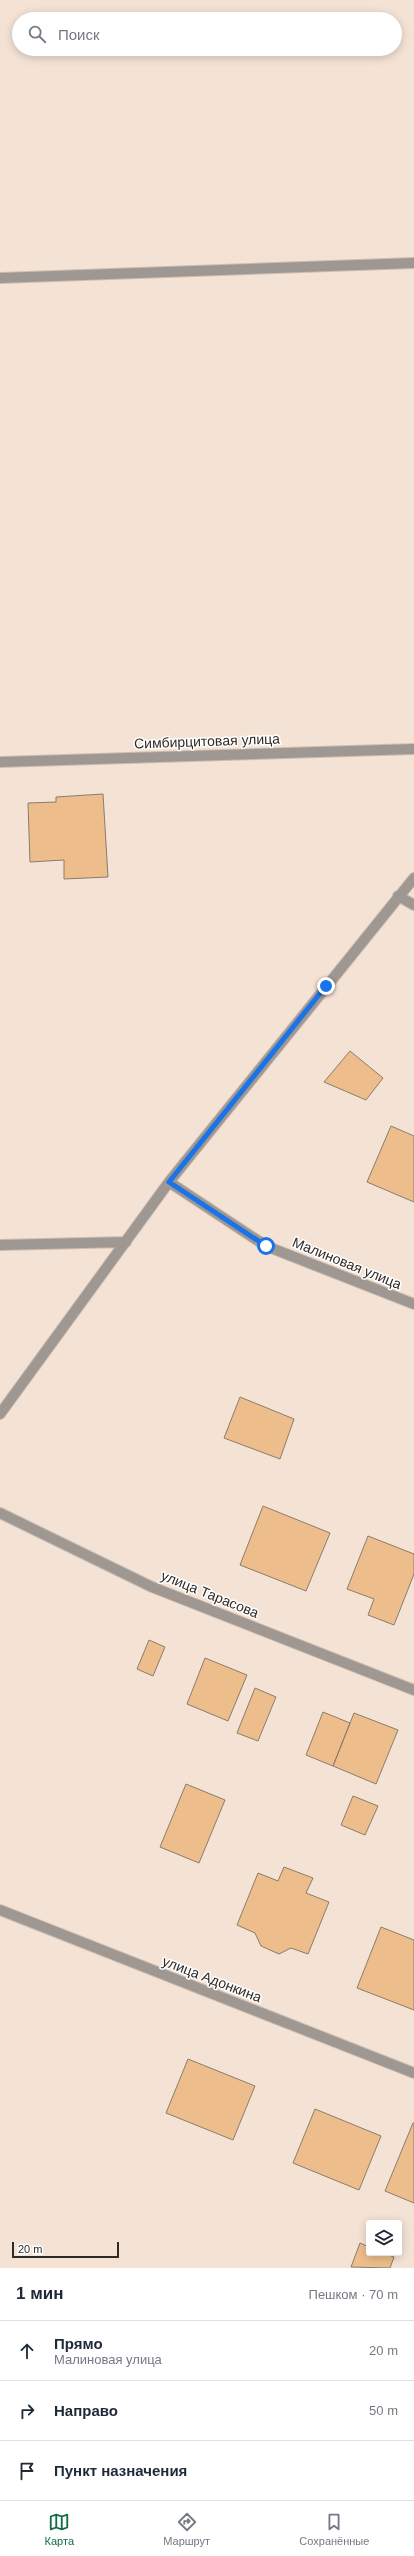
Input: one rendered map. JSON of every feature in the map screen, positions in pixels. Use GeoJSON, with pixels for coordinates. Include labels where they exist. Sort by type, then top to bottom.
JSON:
{"type":"FeatureCollection","features":[{"type":"Feature","properties":{"kind":"street"},"geometry":{"type":"LineString","coordinates":[[0,278],[414,263]]}},
{"type":"Feature","properties":{"kind":"street","name":"Симбирцитовая улица"},"geometry":{"type":"LineString","coordinates":[[0,762],[414,748]]}},
{"type":"Feature","properties":{"kind":"street"},"geometry":{"type":"LineString","coordinates":[[0,1414],[169,1182],[414,878]]}},
{"type":"Feature","properties":{"kind":"street"},"geometry":{"type":"LineString","coordinates":[[398,896],[414,905]]}},
{"type":"Feature","properties":{"kind":"street","name":"Малиновая улица"},"geometry":{"type":"LineString","coordinates":[[169,1182],[266,1246],[414,1304]]}},
{"type":"Feature","properties":{"kind":"street"},"geometry":{"type":"LineString","coordinates":[[0,1245],[126,1242]]}},
{"type":"Feature","properties":{"kind":"street","name":"улица Тарасова"},"geometry":{"type":"LineString","coordinates":[[0,1513],[152,1587],[414,1690]]}},
{"type":"Feature","properties":{"kind":"street","name":"улица Адонкина"},"geometry":{"type":"LineString","coordinates":[[0,1910],[414,2073]]}},
{"type":"Feature","properties":{"kind":"building"},"geometry":{"type":"Polygon","coordinates":[[[103,794],[108,877],[64,879],[64,860],[30,862],[28,803],[56,802],[56,797],[103,794]]]}},
{"type":"Feature","properties":{"kind":"building"},"geometry":{"type":"Polygon","coordinates":[[[350,1051],[383,1078],[366,1100],[324,1082],[350,1051]]]}},
{"type":"Feature","properties":{"kind":"building"},"geometry":{"type":"Polygon","coordinates":[[[391,1126],[414,1136],[414,1202],[367,1182],[391,1126]]]}},
{"type":"Feature","properties":{"kind":"building"},"geometry":{"type":"Polygon","coordinates":[[[240,1397],[294,1419],[280,1459],[224,1438],[240,1397]]]}},
{"type":"Feature","properties":{"kind":"building"},"geometry":{"type":"Polygon","coordinates":[[[263,1506],[330,1533],[306,1591],[240,1565],[263,1506]]]}},
{"type":"Feature","properties":{"kind":"building"},"geometry":{"type":"Polygon","coordinates":[[[368,1536],[414,1554],[414,1574],[394,1625],[368,1615],[374,1599],[347,1589],[368,1536]]]}},
{"type":"Feature","properties":{"kind":"building"},"geometry":{"type":"Polygon","coordinates":[[[149,1640],[165,1647],[153,1676],[137,1669],[149,1640]]]}},
{"type":"Feature","properties":{"kind":"building"},"geometry":{"type":"Polygon","coordinates":[[[205,1658],[247,1675],[228,1721],[187,1704],[205,1658]]]}},
{"type":"Feature","properties":{"kind":"building"},"geometry":{"type":"Polygon","coordinates":[[[255,1688],[276,1697],[258,1741],[237,1733],[255,1688]]]}},
{"type":"Feature","properties":{"kind":"building"},"geometry":{"type":"Polygon","coordinates":[[[323,1712],[350,1723],[333,1766],[306,1755],[323,1712]]]}},
{"type":"Feature","properties":{"kind":"building"},"geometry":{"type":"Polygon","coordinates":[[[354,1713],[398,1730],[376,1784],[333,1766],[354,1713]]]}},
{"type":"Feature","properties":{"kind":"building"},"geometry":{"type":"Polygon","coordinates":[[[186,1784],[225,1800],[199,1863],[160,1847],[186,1784]]]}},
{"type":"Feature","properties":{"kind":"building"},"geometry":{"type":"Polygon","coordinates":[[[353,1796],[378,1806],[365,1835],[341,1825],[353,1796]]]}},
{"type":"Feature","properties":{"kind":"building"},"geometry":{"type":"Polygon","coordinates":[[[284,1867],[313,1878],[306,1893],[329,1902],[308,1954],[291,1948],[279,1954],[261,1946],[255,1933],[237,1925],[258,1873],[278,1881],[284,1867]]]}},
{"type":"Feature","properties":{"kind":"building"},"geometry":{"type":"Polygon","coordinates":[[[381,1927],[414,1940],[414,2010],[357,1988],[381,1927]]]}},
{"type":"Feature","properties":{"kind":"building"},"geometry":{"type":"Polygon","coordinates":[[[188,2059],[255,2086],[233,2140],[166,2113],[188,2059]]]}},
{"type":"Feature","properties":{"kind":"building"},"geometry":{"type":"Polygon","coordinates":[[[315,2109],[381,2136],[359,2190],[293,2163],[315,2109]]]}},
{"type":"Feature","properties":{"kind":"building"},"geometry":{"type":"Polygon","coordinates":[[[414,2123],[414,2203],[385,2191],[414,2123]]]}},
{"type":"Feature","properties":{"kind":"building"},"geometry":{"type":"Polygon","coordinates":[[[360,2243],[366,2246],[366,2256],[394,2257],[390,2268],[351,2267],[360,2243]]]}},
{"type":"Feature","properties":{"kind":"route"},"geometry":{"type":"LineString","coordinates":[[266,1246],[169,1182],[326,986]]}}]}
